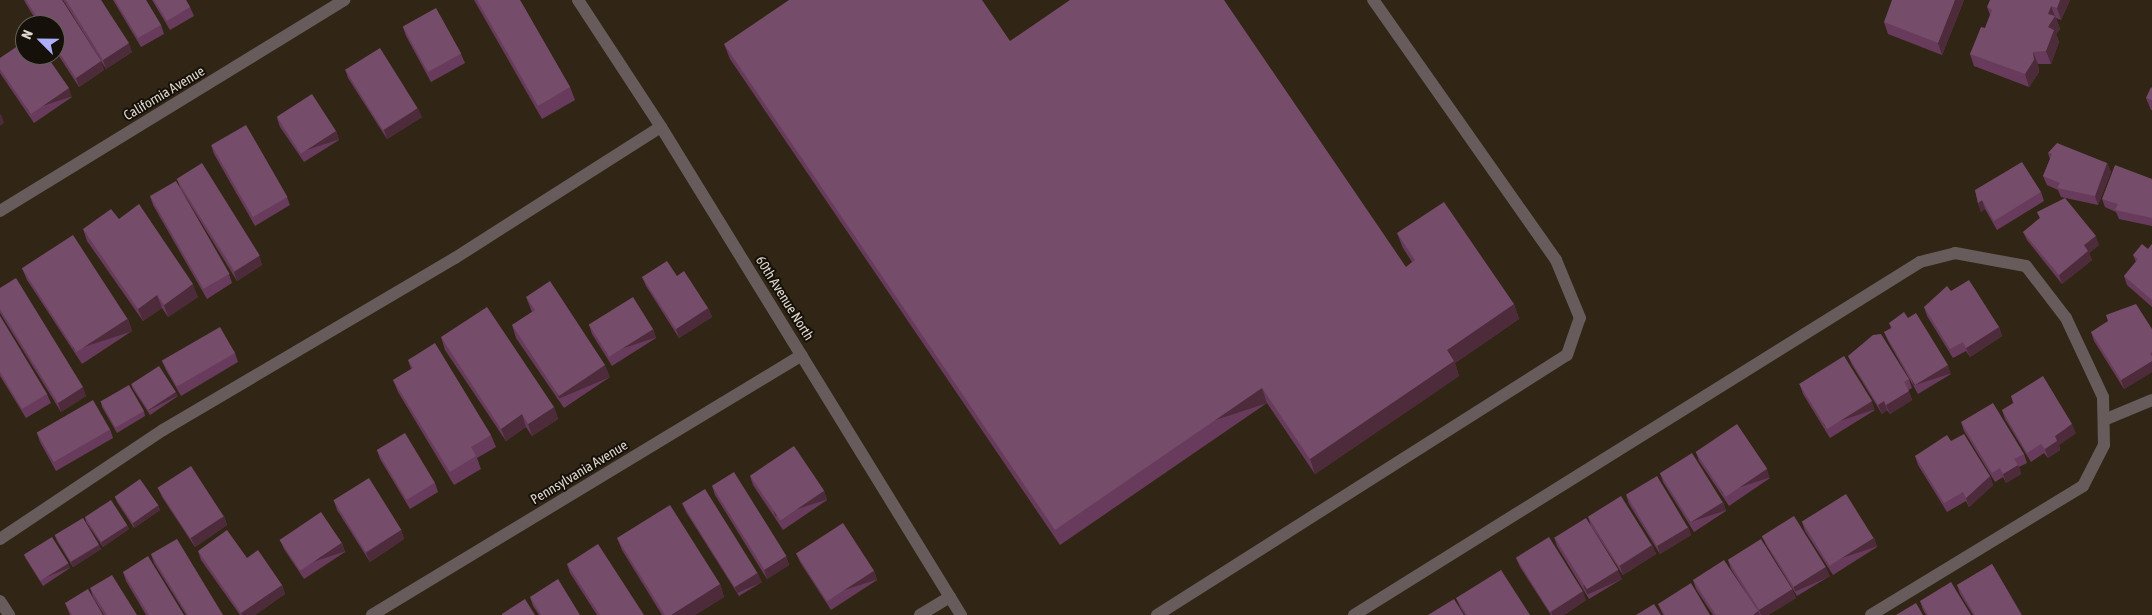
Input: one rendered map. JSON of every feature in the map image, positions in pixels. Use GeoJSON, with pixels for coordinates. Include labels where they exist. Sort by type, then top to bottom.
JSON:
{"type":"FeatureCollection","features":[{"type":"Feature","properties":{"kind":"street","name":"California Avenue"},"geometry":{"type":"LineString","coordinates":[[0,211],[344,0]]}},
{"type":"Feature","properties":{"kind":"street","name":"60th Avenue North"},"geometry":{"type":"LineString","coordinates":[[578,0],[662,127],[961,615]]}},
{"type":"Feature","properties":{"kind":"street"},"geometry":{"type":"LineString","coordinates":[[1158,615],[1567,355],[1580,318],[1556,260],[1373,0]]}},
{"type":"Feature","properties":{"kind":"street"},"geometry":{"type":"LineString","coordinates":[[0,539],[163,430],[455,258],[662,127]]}},
{"type":"Feature","properties":{"kind":"street"},"geometry":{"type":"LineString","coordinates":[[1354,615],[1920,262],[1954,253],[2026,266],[2066,318],[2103,397],[2104,445],[2083,486],[1871,615]]}},
{"type":"Feature","properties":{"kind":"street","name":"Pennsylvania Avenue"},"geometry":{"type":"LineString","coordinates":[[372,615],[802,355]]}},
{"type":"Feature","properties":{"kind":"street"},"geometry":{"type":"LineString","coordinates":[[2104,420],[2152,400]]}},
{"type":"Feature","properties":{"kind":"street"},"geometry":{"type":"LineString","coordinates":[[920,615],[950,597]]}},
{"type":"Feature","properties":{"kind":"street"},"geometry":{"type":"LineString","coordinates":[[0,601],[9,615]]}},
{"type":"Feature","properties":{"kind":"building"},"geometry":{"type":"Polygon","coordinates":[[[26,0],[62,0],[101,61],[76,78],[65,61],[65,15],[36,15],[26,0]]]}},
{"type":"Feature","properties":{"kind":"building"},"geometry":{"type":"Polygon","coordinates":[[[66,0],[101,0],[129,43],[103,60],[66,0]]]}},
{"type":"Feature","properties":{"kind":"building"},"geometry":{"type":"Polygon","coordinates":[[[115,0],[146,0],[161,25],[138,38],[115,0]]]}},
{"type":"Feature","properties":{"kind":"building"},"geometry":{"type":"Polygon","coordinates":[[[154,0],[186,0],[190,7],[167,21],[154,0]]]}},
{"type":"Feature","properties":{"kind":"building"},"geometry":{"type":"Polygon","coordinates":[[[477,0],[520,0],[570,87],[538,106],[477,0]]]}},
{"type":"Feature","properties":{"kind":"building"},"geometry":{"type":"Polygon","coordinates":[[[789,0],[982,0],[1010,41],[1070,0],[1224,0],[1406,267],[1415,260],[1397,233],[1444,202],[1514,304],[1447,350],[1454,361],[1310,459],[1262,388],[1055,530],[724,44],[789,0]]]}},
{"type":"Feature","properties":{"kind":"building"},"geometry":{"type":"Polygon","coordinates":[[[1892,0],[1955,0],[1938,43],[1884,22],[1892,0]]]}},
{"type":"Feature","properties":{"kind":"building"},"geometry":{"type":"Polygon","coordinates":[[[1990,0],[2060,0],[2057,8],[2051,6],[2048,14],[2055,16],[2048,27],[2054,30],[2046,51],[2033,52],[2034,60],[2025,74],[1970,54],[1981,27],[1985,28],[1992,10],[1987,7],[1990,0]]]}},
{"type":"Feature","properties":{"kind":"building"},"geometry":{"type":"Polygon","coordinates":[[[436,8],[461,53],[428,72],[403,26],[436,8]]]}},
{"type":"Feature","properties":{"kind":"building"},"geometry":{"type":"Polygon","coordinates":[[[15,48],[15,65],[53,65],[69,88],[31,114],[0,69],[0,58],[15,48]]]}},
{"type":"Feature","properties":{"kind":"building"},"geometry":{"type":"Polygon","coordinates":[[[380,48],[418,108],[383,130],[345,70],[380,48]]]}},
{"type":"Feature","properties":{"kind":"building"},"geometry":{"type":"Polygon","coordinates":[[[2152,88],[2152,100],[2146,98],[2152,88]]]}},
{"type":"Feature","properties":{"kind":"building"},"geometry":{"type":"Polygon","coordinates":[[[312,94],[336,131],[301,154],[277,117],[312,94]]]}},
{"type":"Feature","properties":{"kind":"building"},"geometry":{"type":"Polygon","coordinates":[[[246,125],[288,197],[253,217],[211,145],[246,125]]]}},
{"type":"Feature","properties":{"kind":"building"},"geometry":{"type":"Polygon","coordinates":[[[2057,143],[2107,163],[2095,196],[2057,188],[2060,183],[2043,176],[2052,154],[2048,153],[2057,143]]]}},
{"type":"Feature","properties":{"kind":"building"},"geometry":{"type":"Polygon","coordinates":[[[2022,162],[2041,192],[1994,221],[1982,200],[1978,203],[1975,190],[2022,162]]]}},
{"type":"Feature","properties":{"kind":"building"},"geometry":{"type":"Polygon","coordinates":[[[202,163],[260,255],[234,271],[177,179],[202,163]]]}},
{"type":"Feature","properties":{"kind":"building"},"geometry":{"type":"Polygon","coordinates":[[[2115,165],[2152,179],[2152,218],[2115,210],[2118,204],[2102,199],[2115,165]]]}},
{"type":"Feature","properties":{"kind":"building"},"geometry":{"type":"Polygon","coordinates":[[[176,181],[230,274],[204,289],[150,196],[176,181]]]}},
{"type":"Feature","properties":{"kind":"building"},"geometry":{"type":"Polygon","coordinates":[[[2065,198],[2096,236],[2084,245],[2088,251],[2059,275],[2023,232],[2040,218],[2037,212],[2065,198]]]}},
{"type":"Feature","properties":{"kind":"building"},"geometry":{"type":"Polygon","coordinates":[[[139,204],[193,284],[164,305],[157,295],[138,309],[83,229],[111,209],[119,219],[139,204]]]}},
{"type":"Feature","properties":{"kind":"building"},"geometry":{"type":"Polygon","coordinates":[[[73,235],[127,319],[76,352],[22,268],[73,235]]]}},
{"type":"Feature","properties":{"kind":"building"},"geometry":{"type":"Polygon","coordinates":[[[2142,244],[2148,249],[2152,244],[2152,300],[2124,276],[2138,259],[2133,255],[2142,244]]]}},
{"type":"Feature","properties":{"kind":"building"},"geometry":{"type":"Polygon","coordinates":[[[667,261],[677,276],[684,271],[708,308],[676,329],[642,277],[667,261]]]}},
{"type":"Feature","properties":{"kind":"building"},"geometry":{"type":"Polygon","coordinates":[[[16,278],[83,387],[58,403],[0,309],[0,288],[16,278]]]}},
{"type":"Feature","properties":{"kind":"building"},"geometry":{"type":"Polygon","coordinates":[[[1969,280],[1999,327],[1966,348],[1963,342],[1950,349],[1924,307],[1947,286],[1951,291],[1969,280]]]}},
{"type":"Feature","properties":{"kind":"building"},"geometry":{"type":"Polygon","coordinates":[[[550,281],[605,365],[559,396],[512,325],[535,310],[526,297],[550,281]]]}},
{"type":"Feature","properties":{"kind":"building"},"geometry":{"type":"Polygon","coordinates":[[[633,297],[653,329],[609,357],[589,325],[633,297]]]}},
{"type":"Feature","properties":{"kind":"building"},"geometry":{"type":"Polygon","coordinates":[[[2136,304],[2152,329],[2152,352],[2150,353],[2152,361],[2121,380],[2091,332],[2108,321],[2106,315],[2136,304]]]}},
{"type":"Feature","properties":{"kind":"building"},"geometry":{"type":"Polygon","coordinates":[[[487,307],[554,407],[528,424],[522,414],[501,429],[441,337],[487,307]]]}},
{"type":"Feature","properties":{"kind":"building"},"geometry":{"type":"Polygon","coordinates":[[[1904,312],[1908,318],[1916,313],[1948,365],[1915,385],[1884,332],[1892,328],[1889,323],[1904,312]]]}},
{"type":"Feature","properties":{"kind":"building"},"geometry":{"type":"Polygon","coordinates":[[[0,316],[47,394],[22,409],[0,372],[0,316]]]}},
{"type":"Feature","properties":{"kind":"building"},"geometry":{"type":"Polygon","coordinates":[[[220,327],[235,353],[177,386],[162,360],[220,327]]]}},
{"type":"Feature","properties":{"kind":"building"},"geometry":{"type":"Polygon","coordinates":[[[1881,334],[1909,379],[1904,382],[1909,391],[1886,405],[1884,401],[1878,405],[1848,356],[1873,335],[1881,334]]]}},
{"type":"Feature","properties":{"kind":"building"},"geometry":{"type":"Polygon","coordinates":[[[435,343],[491,435],[471,447],[476,456],[450,472],[393,380],[413,368],[408,360],[435,343]]]}},
{"type":"Feature","properties":{"kind":"building"},"geometry":{"type":"Polygon","coordinates":[[[1844,356],[1872,401],[1827,429],[1799,384],[1844,356]]]}},
{"type":"Feature","properties":{"kind":"building"},"geometry":{"type":"Polygon","coordinates":[[[159,366],[176,392],[148,410],[131,384],[159,366]]]}},
{"type":"Feature","properties":{"kind":"building"},"geometry":{"type":"Polygon","coordinates":[[[2043,376],[2072,424],[2055,436],[2057,441],[2045,449],[2041,444],[2027,453],[2002,410],[2014,403],[2011,396],[2043,376]]]}},
{"type":"Feature","properties":{"kind":"building"},"geometry":{"type":"Polygon","coordinates":[[[129,385],[144,411],[115,427],[100,402],[129,385]]]}},
{"type":"Feature","properties":{"kind":"building"},"geometry":{"type":"Polygon","coordinates":[[[93,400],[110,429],[54,462],[37,432],[93,400]]]}},
{"type":"Feature","properties":{"kind":"building"},"geometry":{"type":"Polygon","coordinates":[[[1993,403],[2024,454],[2014,459],[2018,465],[2003,474],[2000,468],[1992,473],[1961,422],[1993,403]]]}},
{"type":"Feature","properties":{"kind":"building"},"geometry":{"type":"Polygon","coordinates":[[[1737,424],[1767,469],[1726,497],[1696,452],[1737,424]]]}},
{"type":"Feature","properties":{"kind":"building"},"geometry":{"type":"Polygon","coordinates":[[[405,433],[435,483],[407,500],[377,450],[405,433]]]}},
{"type":"Feature","properties":{"kind":"building"},"geometry":{"type":"Polygon","coordinates":[[[1964,434],[1990,476],[1966,498],[1963,492],[1944,503],[1915,456],[1947,435],[1951,441],[1964,434]]]}},
{"type":"Feature","properties":{"kind":"building"},"geometry":{"type":"Polygon","coordinates":[[[794,446],[824,491],[780,520],[750,476],[794,446]]]}},
{"type":"Feature","properties":{"kind":"building"},"geometry":{"type":"Polygon","coordinates":[[[1692,453],[1723,502],[1691,522],[1660,473],[1692,453]]]}},
{"type":"Feature","properties":{"kind":"building"},"geometry":{"type":"Polygon","coordinates":[[[191,466],[224,516],[190,538],[157,488],[191,466]]]}},
{"type":"Feature","properties":{"kind":"building"},"geometry":{"type":"Polygon","coordinates":[[[734,472],[786,556],[764,570],[712,486],[734,472]]]}},
{"type":"Feature","properties":{"kind":"building"},"geometry":{"type":"Polygon","coordinates":[[[1657,476],[1688,527],[1657,546],[1626,495],[1657,476]]]}},
{"type":"Feature","properties":{"kind":"building"},"geometry":{"type":"Polygon","coordinates":[[[369,478],[401,530],[366,552],[333,500],[369,478]]]}},
{"type":"Feature","properties":{"kind":"building"},"geometry":{"type":"Polygon","coordinates":[[[140,479],[158,505],[133,523],[115,497],[140,479]]]}},
{"type":"Feature","properties":{"kind":"building"},"geometry":{"type":"Polygon","coordinates":[[[705,489],[757,573],[735,587],[682,503],[705,489]]]}},
{"type":"Feature","properties":{"kind":"building"},"geometry":{"type":"Polygon","coordinates":[[[1846,494],[1874,538],[1829,566],[1802,522],[1846,494]]]}},
{"type":"Feature","properties":{"kind":"building"},"geometry":{"type":"Polygon","coordinates":[[[1621,496],[1652,545],[1619,566],[1588,517],[1621,496]]]}},
{"type":"Feature","properties":{"kind":"building"},"geometry":{"type":"Polygon","coordinates":[[[111,500],[127,525],[101,542],[85,517],[111,500]]]}},
{"type":"Feature","properties":{"kind":"building"},"geometry":{"type":"Polygon","coordinates":[[[670,505],[720,584],[671,615],[665,615],[617,538],[670,505]]]}},
{"type":"Feature","properties":{"kind":"building"},"geometry":{"type":"Polygon","coordinates":[[[321,512],[342,543],[300,571],[280,540],[321,512]]]}},
{"type":"Feature","properties":{"kind":"building"},"geometry":{"type":"Polygon","coordinates":[[[1794,516],[1826,567],[1794,587],[1762,536],[1794,516]]]}},
{"type":"Feature","properties":{"kind":"building"},"geometry":{"type":"Polygon","coordinates":[[[83,518],[99,545],[71,562],[55,535],[83,518]]]}},
{"type":"Feature","properties":{"kind":"building"},"geometry":{"type":"Polygon","coordinates":[[[1586,518],[1618,570],[1587,589],[1555,538],[1586,518]]]}},
{"type":"Feature","properties":{"kind":"building"},"geometry":{"type":"Polygon","coordinates":[[[843,523],[874,571],[827,601],[796,553],[843,523]]]}},
{"type":"Feature","properties":{"kind":"building"},"geometry":{"type":"Polygon","coordinates":[[[227,530],[247,558],[258,550],[282,585],[241,613],[198,551],[227,530]]]}},
{"type":"Feature","properties":{"kind":"building"},"geometry":{"type":"Polygon","coordinates":[[[52,537],[68,563],[40,581],[24,554],[52,537]]]}},
{"type":"Feature","properties":{"kind":"building"},"geometry":{"type":"Polygon","coordinates":[[[1549,537],[1583,591],[1550,612],[1516,558],[1549,537]]]}},
{"type":"Feature","properties":{"kind":"building"},"geometry":{"type":"Polygon","coordinates":[[[177,539],[223,615],[188,615],[151,554],[177,539]]]}},
{"type":"Feature","properties":{"kind":"building"},"geometry":{"type":"Polygon","coordinates":[[[1761,539],[1792,589],[1759,610],[1728,560],[1761,539]]]}},
{"type":"Feature","properties":{"kind":"building"},"geometry":{"type":"Polygon","coordinates":[[[598,544],[644,615],[600,615],[567,564],[598,544]]]}},
{"type":"Feature","properties":{"kind":"building"},"geometry":{"type":"Polygon","coordinates":[[[148,556],[184,615],[149,615],[123,572],[148,556]]]}},
{"type":"Feature","properties":{"kind":"building"},"geometry":{"type":"Polygon","coordinates":[[[1724,560],[1758,611],[1753,615],[1716,615],[1693,580],[1724,560]]]}},
{"type":"Feature","properties":{"kind":"building"},"geometry":{"type":"Polygon","coordinates":[[[1992,564],[2020,615],[1975,615],[1957,585],[1992,564]]]}},
{"type":"Feature","properties":{"kind":"building"},"geometry":{"type":"Polygon","coordinates":[[[1501,570],[1530,615],[1467,615],[1456,598],[1501,570]]]}},
{"type":"Feature","properties":{"kind":"building"},"geometry":{"type":"Polygon","coordinates":[[[112,575],[137,615],[107,615],[90,588],[112,575]]]}},
{"type":"Feature","properties":{"kind":"building"},"geometry":{"type":"Polygon","coordinates":[[[558,579],[580,615],[541,615],[530,597],[558,579]]]}},
{"type":"Feature","properties":{"kind":"building"},"geometry":{"type":"Polygon","coordinates":[[[1951,582],[1971,615],[1928,615],[1920,601],[1951,582]]]}},
{"type":"Feature","properties":{"kind":"building"},"geometry":{"type":"Polygon","coordinates":[[[1691,583],[1710,615],[1665,615],[1658,604],[1691,583]]]}},
{"type":"Feature","properties":{"kind":"building"},"geometry":{"type":"Polygon","coordinates":[[[88,589],[103,615],[72,615],[65,603],[88,589]]]}},
{"type":"Feature","properties":{"kind":"building"},"geometry":{"type":"Polygon","coordinates":[[[525,599],[535,615],[502,615],[502,614],[525,599]]]}},
{"type":"Feature","properties":{"kind":"building"},"geometry":{"type":"Polygon","coordinates":[[[1454,599],[1464,615],[1428,615],[1454,599]]]}},
{"type":"Feature","properties":{"kind":"building"},"geometry":{"type":"Polygon","coordinates":[[[1916,603],[1923,615],[1896,615],[1916,603]]]}},
{"type":"Feature","properties":{"kind":"building"},"geometry":{"type":"Polygon","coordinates":[[[1654,604],[1661,615],[1636,615],[1654,604]]]}}]}
